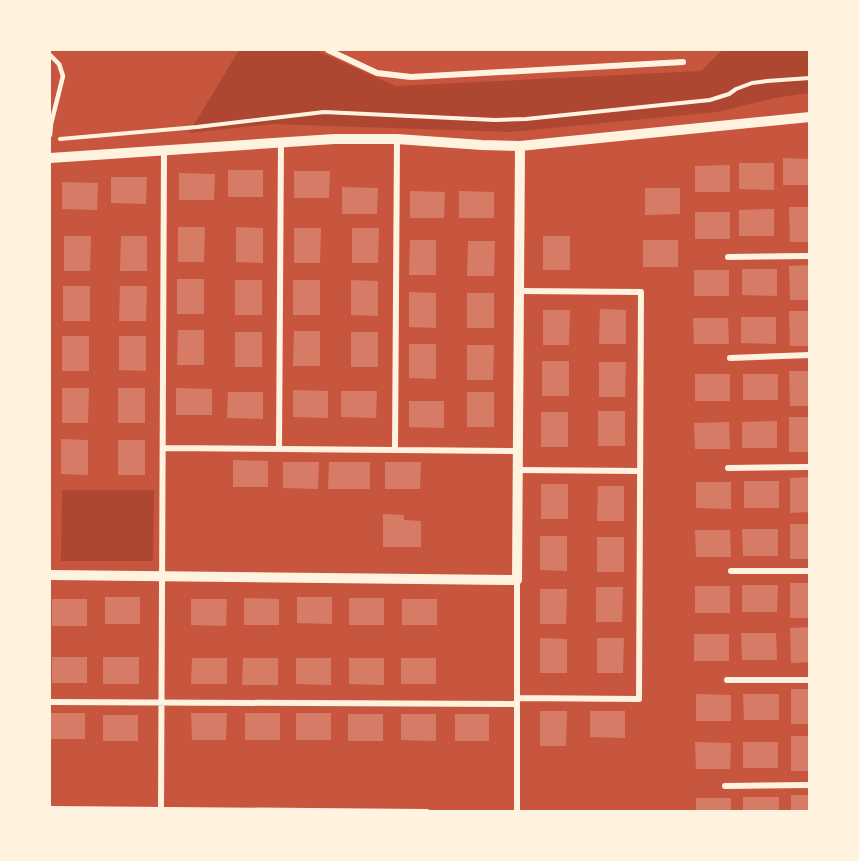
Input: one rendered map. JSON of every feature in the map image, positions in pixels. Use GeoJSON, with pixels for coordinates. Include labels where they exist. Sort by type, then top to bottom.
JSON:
{"type":"FeatureCollection","features":[{"type":"Feature","properties":{"kind":"street"},"geometry":{"type":"LineString","coordinates":[[328,50],[376,73],[411,77],[683,62]]}},
{"type":"Feature","properties":{"kind":"street"},"geometry":{"type":"LineString","coordinates":[[50,158],[334,139],[397,139],[520,146],[810,117]]}},
{"type":"Feature","properties":{"kind":"street"},"geometry":{"type":"LineString","coordinates":[[395,450],[397,139]]}},
{"type":"Feature","properties":{"kind":"street"},"geometry":{"type":"LineString","coordinates":[[279,449],[281,142]]}},
{"type":"Feature","properties":{"kind":"street"},"geometry":{"type":"LineString","coordinates":[[517,812],[520,146]]}},
{"type":"Feature","properties":{"kind":"street"},"geometry":{"type":"LineString","coordinates":[[161,811],[164,150]]}},
{"type":"Feature","properties":{"kind":"street"},"geometry":{"type":"LineString","coordinates":[[728,257],[810,256]]}},
{"type":"Feature","properties":{"kind":"street"},"geometry":{"type":"LineString","coordinates":[[50,702],[639,699],[641,292],[519,291]]}},
{"type":"Feature","properties":{"kind":"street"},"geometry":{"type":"LineString","coordinates":[[730,358],[810,355]]}},
{"type":"Feature","properties":{"kind":"street"},"geometry":{"type":"LineString","coordinates":[[163,448],[518,451]]}},
{"type":"Feature","properties":{"kind":"street"},"geometry":{"type":"LineString","coordinates":[[728,468],[810,467]]}},
{"type":"Feature","properties":{"kind":"street"},"geometry":{"type":"LineString","coordinates":[[518,470],[640,471]]}},
{"type":"Feature","properties":{"kind":"street"},"geometry":{"type":"LineString","coordinates":[[731,571],[810,571]]}},
{"type":"Feature","properties":{"kind":"street"},"geometry":{"type":"LineString","coordinates":[[50,575],[517,580]]}},
{"type":"Feature","properties":{"kind":"street"},"geometry":{"type":"LineString","coordinates":[[727,680],[810,680]]}},
{"type":"Feature","properties":{"kind":"street"},"geometry":{"type":"LineString","coordinates":[[725,786],[810,785]]}},
{"type":"Feature","properties":{"kind":"street"},"geometry":{"type":"LineString","coordinates":[[50,809],[427,812]]}},
{"type":"Feature","properties":{"kind":"lane"},"geometry":{"type":"LineString","coordinates":[[50,55],[59,64],[63,76],[50,135]]}},
{"type":"Feature","properties":{"kind":"path"},"geometry":{"type":"LineString","coordinates":[[50,140],[197,127],[324,112],[495,120],[526,118],[710,100],[752,83],[810,78]]}},
{"type":"Feature","properties":{"kind":"shaded area"},"geometry":{"type":"Polygon","coordinates":[[[239,50],[315,50],[396,86],[701,71],[722,50],[809,50],[809,93],[775,98],[717,112],[510,132],[273,124],[189,133],[239,50]]]}},
{"type":"Feature","properties":{"kind":"shaded area"},"geometry":{"type":"Polygon","coordinates":[[[62,490],[154,490],[153,561],[61,561],[62,490]]]}},
{"type":"Feature","properties":{"kind":"building"},"geometry":{"type":"Polygon","coordinates":[[[783,158],[810,159],[810,185],[783,185],[783,158]]]}},
{"type":"Feature","properties":{"kind":"building"},"geometry":{"type":"Polygon","coordinates":[[[739,163],[774,163],[774,190],[739,189],[739,163]]]}},
{"type":"Feature","properties":{"kind":"building"},"geometry":{"type":"Polygon","coordinates":[[[730,165],[730,192],[695,192],[695,166],[730,165]]]}},
{"type":"Feature","properties":{"kind":"building"},"geometry":{"type":"Polygon","coordinates":[[[228,170],[263,170],[263,197],[228,197],[228,170]]]}},
{"type":"Feature","properties":{"kind":"building"},"geometry":{"type":"Polygon","coordinates":[[[294,171],[330,171],[329,198],[294,198],[294,171]]]}},
{"type":"Feature","properties":{"kind":"building"},"geometry":{"type":"Polygon","coordinates":[[[179,173],[215,174],[214,200],[179,200],[179,173]]]}},
{"type":"Feature","properties":{"kind":"building"},"geometry":{"type":"Polygon","coordinates":[[[111,177],[147,177],[146,204],[111,203],[111,177]]]}},
{"type":"Feature","properties":{"kind":"building"},"geometry":{"type":"Polygon","coordinates":[[[62,182],[98,183],[97,210],[62,209],[62,182]]]}},
{"type":"Feature","properties":{"kind":"building"},"geometry":{"type":"Polygon","coordinates":[[[342,187],[378,188],[377,214],[342,214],[342,187]]]}},
{"type":"Feature","properties":{"kind":"building"},"geometry":{"type":"Polygon","coordinates":[[[645,188],[680,188],[680,214],[645,215],[645,188]]]}},
{"type":"Feature","properties":{"kind":"building"},"geometry":{"type":"Polygon","coordinates":[[[410,191],[445,192],[444,218],[410,218],[410,191]]]}},
{"type":"Feature","properties":{"kind":"building"},"geometry":{"type":"Polygon","coordinates":[[[459,191],[494,192],[494,218],[459,218],[459,191]]]}},
{"type":"Feature","properties":{"kind":"building"},"geometry":{"type":"Polygon","coordinates":[[[789,207],[810,207],[810,242],[790,242],[789,207]]]}},
{"type":"Feature","properties":{"kind":"building"},"geometry":{"type":"Polygon","coordinates":[[[774,209],[774,236],[739,236],[739,210],[774,209]]]}},
{"type":"Feature","properties":{"kind":"building"},"geometry":{"type":"Polygon","coordinates":[[[695,212],[730,212],[730,239],[695,239],[695,212]]]}},
{"type":"Feature","properties":{"kind":"building"},"geometry":{"type":"Polygon","coordinates":[[[178,227],[205,227],[204,262],[178,262],[178,227]]]}},
{"type":"Feature","properties":{"kind":"building"},"geometry":{"type":"Polygon","coordinates":[[[236,227],[263,228],[263,263],[236,262],[236,227]]]}},
{"type":"Feature","properties":{"kind":"building"},"geometry":{"type":"Polygon","coordinates":[[[294,228],[321,228],[320,263],[294,263],[294,228]]]}},
{"type":"Feature","properties":{"kind":"building"},"geometry":{"type":"Polygon","coordinates":[[[352,228],[379,228],[378,263],[352,263],[352,228]]]}},
{"type":"Feature","properties":{"kind":"building"},"geometry":{"type":"Polygon","coordinates":[[[64,236],[91,236],[90,271],[64,271],[64,236]]]}},
{"type":"Feature","properties":{"kind":"building"},"geometry":{"type":"Polygon","coordinates":[[[121,236],[147,236],[147,271],[120,271],[121,236]]]}},
{"type":"Feature","properties":{"kind":"building"},"geometry":{"type":"Polygon","coordinates":[[[543,236],[570,236],[570,270],[543,270],[543,236]]]}},
{"type":"Feature","properties":{"kind":"building"},"geometry":{"type":"Polygon","coordinates":[[[410,240],[436,240],[436,275],[409,275],[410,240]]]}},
{"type":"Feature","properties":{"kind":"building"},"geometry":{"type":"Polygon","coordinates":[[[643,240],[678,240],[678,267],[643,267],[643,240]]]}},
{"type":"Feature","properties":{"kind":"building"},"geometry":{"type":"Polygon","coordinates":[[[468,241],[495,241],[494,276],[467,276],[468,241]]]}},
{"type":"Feature","properties":{"kind":"building"},"geometry":{"type":"Polygon","coordinates":[[[810,265],[810,300],[790,300],[789,266],[810,265]]]}},
{"type":"Feature","properties":{"kind":"building"},"geometry":{"type":"Polygon","coordinates":[[[742,269],[777,269],[777,296],[742,295],[742,269]]]}},
{"type":"Feature","properties":{"kind":"building"},"geometry":{"type":"Polygon","coordinates":[[[694,270],[729,270],[729,296],[694,296],[694,270]]]}},
{"type":"Feature","properties":{"kind":"building"},"geometry":{"type":"Polygon","coordinates":[[[177,279],[204,279],[204,314],[177,314],[177,279]]]}},
{"type":"Feature","properties":{"kind":"building"},"geometry":{"type":"Polygon","coordinates":[[[235,280],[262,280],[262,315],[235,315],[235,280]]]}},
{"type":"Feature","properties":{"kind":"building"},"geometry":{"type":"Polygon","coordinates":[[[293,280],[320,280],[320,315],[293,315],[293,280]]]}},
{"type":"Feature","properties":{"kind":"building"},"geometry":{"type":"Polygon","coordinates":[[[351,280],[378,281],[378,316],[351,315],[351,280]]]}},
{"type":"Feature","properties":{"kind":"building"},"geometry":{"type":"Polygon","coordinates":[[[63,286],[90,286],[90,321],[63,321],[63,286]]]}},
{"type":"Feature","properties":{"kind":"building"},"geometry":{"type":"Polygon","coordinates":[[[120,286],[147,286],[146,321],[119,321],[120,286]]]}},
{"type":"Feature","properties":{"kind":"building"},"geometry":{"type":"Polygon","coordinates":[[[409,292],[436,293],[436,328],[409,327],[409,292]]]}},
{"type":"Feature","properties":{"kind":"building"},"geometry":{"type":"Polygon","coordinates":[[[467,293],[494,293],[494,328],[467,328],[467,293]]]}},
{"type":"Feature","properties":{"kind":"building"},"geometry":{"type":"Polygon","coordinates":[[[600,309],[626,310],[626,344],[599,344],[600,309]]]}},
{"type":"Feature","properties":{"kind":"building"},"geometry":{"type":"Polygon","coordinates":[[[543,310],[570,310],[569,345],[543,345],[543,310]]]}},
{"type":"Feature","properties":{"kind":"building"},"geometry":{"type":"Polygon","coordinates":[[[789,311],[810,311],[810,346],[790,346],[789,311]]]}},
{"type":"Feature","properties":{"kind":"building"},"geometry":{"type":"Polygon","coordinates":[[[741,317],[776,317],[776,344],[741,343],[741,317]]]}},
{"type":"Feature","properties":{"kind":"building"},"geometry":{"type":"Polygon","coordinates":[[[693,318],[728,318],[729,344],[694,344],[693,318]]]}},
{"type":"Feature","properties":{"kind":"building"},"geometry":{"type":"Polygon","coordinates":[[[178,330],[204,330],[204,365],[177,365],[178,330]]]}},
{"type":"Feature","properties":{"kind":"building"},"geometry":{"type":"Polygon","coordinates":[[[294,331],[320,331],[320,366],[293,366],[294,331]]]}},
{"type":"Feature","properties":{"kind":"building"},"geometry":{"type":"Polygon","coordinates":[[[235,332],[262,332],[262,367],[235,367],[235,332]]]}},
{"type":"Feature","properties":{"kind":"building"},"geometry":{"type":"Polygon","coordinates":[[[351,332],[378,332],[378,367],[351,367],[351,332]]]}},
{"type":"Feature","properties":{"kind":"building"},"geometry":{"type":"Polygon","coordinates":[[[62,336],[89,336],[89,371],[62,371],[62,336]]]}},
{"type":"Feature","properties":{"kind":"building"},"geometry":{"type":"Polygon","coordinates":[[[119,336],[146,336],[146,371],[119,370],[119,336]]]}},
{"type":"Feature","properties":{"kind":"building"},"geometry":{"type":"Polygon","coordinates":[[[409,344],[436,344],[436,379],[409,378],[409,344]]]}},
{"type":"Feature","properties":{"kind":"building"},"geometry":{"type":"Polygon","coordinates":[[[467,345],[494,345],[493,380],[467,380],[467,345]]]}},
{"type":"Feature","properties":{"kind":"building"},"geometry":{"type":"Polygon","coordinates":[[[542,361],[569,361],[569,396],[542,396],[542,361]]]}},
{"type":"Feature","properties":{"kind":"building"},"geometry":{"type":"Polygon","coordinates":[[[599,362],[626,362],[625,397],[599,397],[599,362]]]}},
{"type":"Feature","properties":{"kind":"building"},"geometry":{"type":"Polygon","coordinates":[[[789,371],[810,371],[810,406],[790,406],[789,371]]]}},
{"type":"Feature","properties":{"kind":"building"},"geometry":{"type":"Polygon","coordinates":[[[695,374],[730,374],[730,401],[695,401],[695,374]]]}},
{"type":"Feature","properties":{"kind":"building"},"geometry":{"type":"Polygon","coordinates":[[[743,374],[778,374],[778,400],[743,400],[743,374]]]}},
{"type":"Feature","properties":{"kind":"building"},"geometry":{"type":"Polygon","coordinates":[[[62,388],[89,388],[88,423],[62,423],[62,388]]]}},
{"type":"Feature","properties":{"kind":"building"},"geometry":{"type":"Polygon","coordinates":[[[118,388],[145,388],[145,423],[118,423],[118,388]]]}},
{"type":"Feature","properties":{"kind":"building"},"geometry":{"type":"Polygon","coordinates":[[[176,388],[212,389],[212,415],[176,415],[176,388]]]}},
{"type":"Feature","properties":{"kind":"building"},"geometry":{"type":"Polygon","coordinates":[[[293,390],[328,391],[328,418],[293,417],[293,390]]]}},
{"type":"Feature","properties":{"kind":"building"},"geometry":{"type":"Polygon","coordinates":[[[341,391],[377,391],[376,418],[341,417],[341,391]]]}},
{"type":"Feature","properties":{"kind":"building"},"geometry":{"type":"Polygon","coordinates":[[[228,392],[263,392],[263,419],[227,418],[228,392]]]}},
{"type":"Feature","properties":{"kind":"building"},"geometry":{"type":"Polygon","coordinates":[[[467,392],[494,392],[494,427],[467,427],[467,392]]]}},
{"type":"Feature","properties":{"kind":"building"},"geometry":{"type":"Polygon","coordinates":[[[409,401],[444,401],[444,428],[409,427],[409,401]]]}},
{"type":"Feature","properties":{"kind":"building"},"geometry":{"type":"Polygon","coordinates":[[[598,411],[625,411],[625,446],[598,446],[598,411]]]}},
{"type":"Feature","properties":{"kind":"building"},"geometry":{"type":"Polygon","coordinates":[[[541,412],[568,412],[568,447],[541,447],[541,412]]]}},
{"type":"Feature","properties":{"kind":"building"},"geometry":{"type":"Polygon","coordinates":[[[789,417],[810,417],[810,452],[789,452],[789,417]]]}},
{"type":"Feature","properties":{"kind":"building"},"geometry":{"type":"Polygon","coordinates":[[[777,421],[777,448],[742,448],[742,422],[777,421]]]}},
{"type":"Feature","properties":{"kind":"building"},"geometry":{"type":"Polygon","coordinates":[[[729,422],[730,449],[695,449],[694,423],[729,422]]]}},
{"type":"Feature","properties":{"kind":"building"},"geometry":{"type":"Polygon","coordinates":[[[61,439],[88,440],[88,475],[61,474],[61,439]]]}},
{"type":"Feature","properties":{"kind":"building"},"geometry":{"type":"Polygon","coordinates":[[[118,440],[145,440],[145,475],[118,475],[118,440]]]}},
{"type":"Feature","properties":{"kind":"building"},"geometry":{"type":"Polygon","coordinates":[[[233,460],[268,461],[268,487],[233,487],[233,460]]]}},
{"type":"Feature","properties":{"kind":"building"},"geometry":{"type":"Polygon","coordinates":[[[283,462],[319,462],[318,489],[283,488],[283,462]]]}},
{"type":"Feature","properties":{"kind":"building"},"geometry":{"type":"Polygon","coordinates":[[[329,462],[370,462],[370,489],[328,489],[329,462]]]}},
{"type":"Feature","properties":{"kind":"building"},"geometry":{"type":"Polygon","coordinates":[[[385,462],[421,462],[420,489],[385,489],[385,462]]]}},
{"type":"Feature","properties":{"kind":"building"},"geometry":{"type":"Polygon","coordinates":[[[810,477],[810,512],[790,513],[790,478],[810,477]]]}},
{"type":"Feature","properties":{"kind":"building"},"geometry":{"type":"Polygon","coordinates":[[[744,481],[779,481],[779,508],[744,508],[744,481]]]}},
{"type":"Feature","properties":{"kind":"building"},"geometry":{"type":"Polygon","coordinates":[[[696,482],[731,482],[731,509],[696,508],[696,482]]]}},
{"type":"Feature","properties":{"kind":"building"},"geometry":{"type":"Polygon","coordinates":[[[541,484],[568,484],[568,519],[541,519],[541,484]]]}},
{"type":"Feature","properties":{"kind":"building"},"geometry":{"type":"Polygon","coordinates":[[[598,486],[624,486],[624,521],[597,521],[598,486]]]}},
{"type":"Feature","properties":{"kind":"building"},"geometry":{"type":"Polygon","coordinates":[[[383,514],[404,515],[404,520],[421,521],[421,547],[383,547],[383,514]]]}},
{"type":"Feature","properties":{"kind":"building"},"geometry":{"type":"Polygon","coordinates":[[[790,524],[810,524],[810,559],[790,559],[790,524]]]}},
{"type":"Feature","properties":{"kind":"building"},"geometry":{"type":"Polygon","coordinates":[[[742,529],[778,529],[778,556],[743,556],[742,529]]]}},
{"type":"Feature","properties":{"kind":"building"},"geometry":{"type":"Polygon","coordinates":[[[695,530],[730,530],[731,557],[696,557],[695,530]]]}},
{"type":"Feature","properties":{"kind":"building"},"geometry":{"type":"Polygon","coordinates":[[[540,536],[567,536],[567,571],[540,570],[540,536]]]}},
{"type":"Feature","properties":{"kind":"building"},"geometry":{"type":"Polygon","coordinates":[[[597,537],[624,537],[624,572],[597,572],[597,537]]]}},
{"type":"Feature","properties":{"kind":"building"},"geometry":{"type":"Polygon","coordinates":[[[790,583],[810,583],[810,618],[790,618],[790,583]]]}},
{"type":"Feature","properties":{"kind":"building"},"geometry":{"type":"Polygon","coordinates":[[[742,585],[778,585],[777,612],[742,612],[742,585]]]}},
{"type":"Feature","properties":{"kind":"building"},"geometry":{"type":"Polygon","coordinates":[[[695,586],[730,586],[730,613],[695,613],[695,586]]]}},
{"type":"Feature","properties":{"kind":"building"},"geometry":{"type":"Polygon","coordinates":[[[596,587],[623,587],[622,622],[596,622],[596,587]]]}},
{"type":"Feature","properties":{"kind":"building"},"geometry":{"type":"Polygon","coordinates":[[[540,589],[567,589],[566,624],[540,624],[540,589]]]}},
{"type":"Feature","properties":{"kind":"building"},"geometry":{"type":"Polygon","coordinates":[[[105,597],[140,597],[140,624],[105,624],[105,597]]]}},
{"type":"Feature","properties":{"kind":"building"},"geometry":{"type":"Polygon","coordinates":[[[297,597],[332,597],[332,624],[297,623],[297,597]]]}},
{"type":"Feature","properties":{"kind":"building"},"geometry":{"type":"Polygon","coordinates":[[[244,598],[279,599],[279,625],[244,625],[244,598]]]}},
{"type":"Feature","properties":{"kind":"building"},"geometry":{"type":"Polygon","coordinates":[[[349,598],[384,598],[384,625],[349,625],[349,598]]]}},
{"type":"Feature","properties":{"kind":"building"},"geometry":{"type":"Polygon","coordinates":[[[52,599],[87,599],[87,626],[52,626],[52,599]]]}},
{"type":"Feature","properties":{"kind":"building"},"geometry":{"type":"Polygon","coordinates":[[[191,599],[227,599],[226,626],[191,625],[191,599]]]}},
{"type":"Feature","properties":{"kind":"building"},"geometry":{"type":"Polygon","coordinates":[[[402,599],[437,599],[437,625],[402,625],[402,599]]]}},
{"type":"Feature","properties":{"kind":"building"},"geometry":{"type":"Polygon","coordinates":[[[810,627],[810,662],[791,663],[790,628],[810,627]]]}},
{"type":"Feature","properties":{"kind":"building"},"geometry":{"type":"Polygon","coordinates":[[[741,633],[776,633],[777,660],[742,660],[741,633]]]}},
{"type":"Feature","properties":{"kind":"building"},"geometry":{"type":"Polygon","coordinates":[[[694,634],[729,634],[729,661],[694,661],[694,634]]]}},
{"type":"Feature","properties":{"kind":"building"},"geometry":{"type":"Polygon","coordinates":[[[540,638],[567,639],[567,673],[540,673],[540,638]]]}},
{"type":"Feature","properties":{"kind":"building"},"geometry":{"type":"Polygon","coordinates":[[[597,638],[624,638],[623,673],[597,673],[597,638]]]}},
{"type":"Feature","properties":{"kind":"building"},"geometry":{"type":"Polygon","coordinates":[[[52,657],[87,657],[87,683],[52,683],[52,657]]]}},
{"type":"Feature","properties":{"kind":"building"},"geometry":{"type":"Polygon","coordinates":[[[103,657],[139,657],[139,684],[103,684],[103,657]]]}},
{"type":"Feature","properties":{"kind":"building"},"geometry":{"type":"Polygon","coordinates":[[[192,658],[227,658],[227,684],[191,684],[192,658]]]}},
{"type":"Feature","properties":{"kind":"building"},"geometry":{"type":"Polygon","coordinates":[[[243,658],[278,658],[278,685],[242,685],[243,658]]]}},
{"type":"Feature","properties":{"kind":"building"},"geometry":{"type":"Polygon","coordinates":[[[296,658],[331,658],[331,685],[296,684],[296,658]]]}},
{"type":"Feature","properties":{"kind":"building"},"geometry":{"type":"Polygon","coordinates":[[[349,658],[384,658],[384,685],[349,684],[349,658]]]}},
{"type":"Feature","properties":{"kind":"building"},"geometry":{"type":"Polygon","coordinates":[[[401,658],[436,658],[436,684],[401,684],[401,658]]]}},
{"type":"Feature","properties":{"kind":"building"},"geometry":{"type":"Polygon","coordinates":[[[791,689],[810,689],[810,724],[791,724],[791,689]]]}},
{"type":"Feature","properties":{"kind":"building"},"geometry":{"type":"Polygon","coordinates":[[[696,694],[731,695],[731,721],[696,721],[696,694]]]}},
{"type":"Feature","properties":{"kind":"building"},"geometry":{"type":"Polygon","coordinates":[[[743,694],[779,694],[779,720],[744,720],[743,694]]]}},
{"type":"Feature","properties":{"kind":"building"},"geometry":{"type":"Polygon","coordinates":[[[540,711],[567,711],[566,746],[540,746],[540,711]]]}},
{"type":"Feature","properties":{"kind":"building"},"geometry":{"type":"Polygon","coordinates":[[[590,711],[625,711],[625,738],[590,737],[590,711]]]}},
{"type":"Feature","properties":{"kind":"building"},"geometry":{"type":"Polygon","coordinates":[[[50,713],[85,713],[85,739],[50,739],[50,713]]]}},
{"type":"Feature","properties":{"kind":"building"},"geometry":{"type":"Polygon","coordinates":[[[191,713],[227,713],[226,740],[192,740],[191,713]]]}},
{"type":"Feature","properties":{"kind":"building"},"geometry":{"type":"Polygon","coordinates":[[[245,713],[280,713],[280,740],[245,740],[245,713]]]}},
{"type":"Feature","properties":{"kind":"building"},"geometry":{"type":"Polygon","coordinates":[[[296,713],[331,713],[331,740],[296,740],[296,713]]]}},
{"type":"Feature","properties":{"kind":"building"},"geometry":{"type":"Polygon","coordinates":[[[348,714],[383,714],[383,741],[348,741],[348,714]]]}},
{"type":"Feature","properties":{"kind":"building"},"geometry":{"type":"Polygon","coordinates":[[[401,714],[436,714],[436,741],[401,740],[401,714]]]}},
{"type":"Feature","properties":{"kind":"building"},"geometry":{"type":"Polygon","coordinates":[[[455,714],[489,714],[489,741],[455,741],[455,714]]]}},
{"type":"Feature","properties":{"kind":"building"},"geometry":{"type":"Polygon","coordinates":[[[103,715],[138,715],[138,741],[103,741],[103,715]]]}},
{"type":"Feature","properties":{"kind":"building"},"geometry":{"type":"Polygon","coordinates":[[[791,736],[810,736],[810,771],[791,771],[791,736]]]}},
{"type":"Feature","properties":{"kind":"building"},"geometry":{"type":"Polygon","coordinates":[[[695,742],[731,743],[730,769],[696,769],[695,742]]]}},
{"type":"Feature","properties":{"kind":"building"},"geometry":{"type":"Polygon","coordinates":[[[743,742],[778,742],[778,768],[743,768],[743,742]]]}},
{"type":"Feature","properties":{"kind":"building"},"geometry":{"type":"Polygon","coordinates":[[[791,795],[810,795],[810,812],[791,812],[791,795]]]}},
{"type":"Feature","properties":{"kind":"building"},"geometry":{"type":"Polygon","coordinates":[[[743,797],[779,797],[779,812],[743,812],[743,797]]]}},
{"type":"Feature","properties":{"kind":"building"},"geometry":{"type":"Polygon","coordinates":[[[696,798],[731,798],[731,812],[696,812],[696,798]]]}}]}
